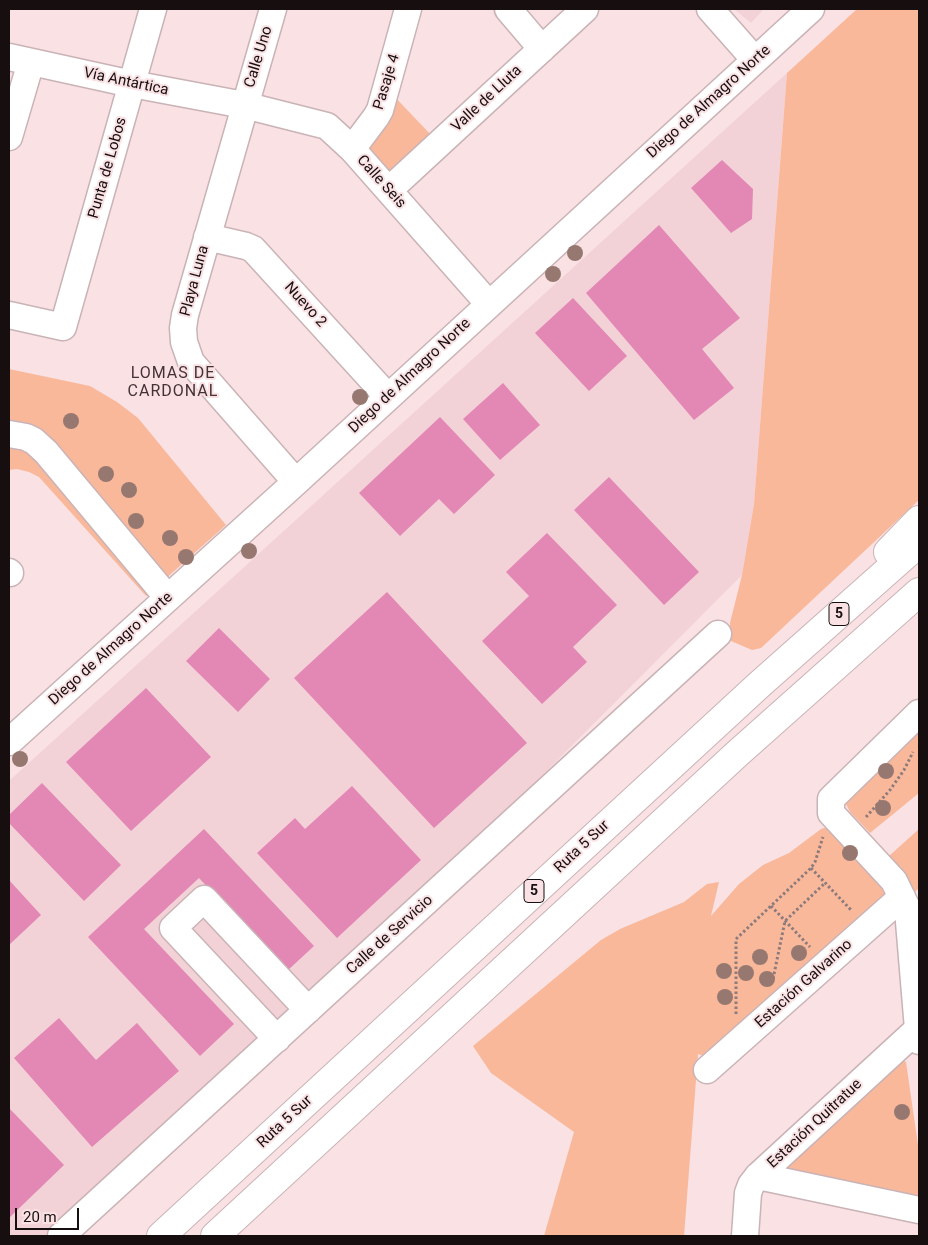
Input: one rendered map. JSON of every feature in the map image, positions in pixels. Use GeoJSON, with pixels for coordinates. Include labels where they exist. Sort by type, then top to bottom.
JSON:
{"type":"FeatureCollection","features":[{"type":"Feature","properties":{"kind":"highway"},"geometry":{"type":"LineString","coordinates":[[760,684],[919,520]]}},
{"type":"Feature","properties":{"kind":"highway","name":"Ruta 5 Sur"},"geometry":{"type":"LineString","coordinates":[[161,1236],[760,684],[919,543]]}},
{"type":"Feature","properties":{"kind":"highway","name":"5"},"geometry":{"type":"LineString","coordinates":[[215,1236],[738,753],[919,592]]}},
{"type":"Feature","properties":{"kind":"highway"},"geometry":{"type":"LineString","coordinates":[[738,753],[919,612]]}},
{"type":"Feature","properties":{"kind":"street","name":"Punta de Lobos"},"geometry":{"type":"LineString","coordinates":[[9,315],[63,327],[153,9]]}},
{"type":"Feature","properties":{"kind":"street","name":"Calle Uno"},"geometry":{"type":"LineString","coordinates":[[244,105],[273,9]]}},
{"type":"Feature","properties":{"kind":"street","name":"Pasaje 4"},"geometry":{"type":"LineString","coordinates":[[352,149],[380,110],[408,9]]}},
{"type":"Feature","properties":{"kind":"street"},"geometry":{"type":"LineString","coordinates":[[508,9],[542,49]]}},
{"type":"Feature","properties":{"kind":"street","name":"Valle de Lluta"},"geometry":{"type":"LineString","coordinates":[[389,190],[585,9]]}},
{"type":"Feature","properties":{"kind":"street"},"geometry":{"type":"LineString","coordinates":[[710,9],[755,60]]}},
{"type":"Feature","properties":{"kind":"street","name":"Diego de Almagro Norte"},"geometry":{"type":"LineString","coordinates":[[9,742],[296,482],[488,303],[810,9]]}},
{"type":"Feature","properties":{"kind":"street","name":"Vía Antártica"},"geometry":{"type":"LineString","coordinates":[[20,60],[244,105]]}},
{"type":"Feature","properties":{"kind":"street"},"geometry":{"type":"LineString","coordinates":[[9,136],[20,60]]}},
{"type":"Feature","properties":{"kind":"street","name":"Calle Seis"},"geometry":{"type":"LineString","coordinates":[[244,105],[327,126],[352,149],[488,303]]}},
{"type":"Feature","properties":{"kind":"street","name":"Playa Luna"},"geometry":{"type":"LineString","coordinates":[[244,105],[185,315],[183,328],[187,352],[191,362],[296,482]]}},
{"type":"Feature","properties":{"kind":"street","name":"Nuevo 2"},"geometry":{"type":"LineString","coordinates":[[207,237],[253,249],[388,397]]}},
{"type":"Feature","properties":{"kind":"street"},"geometry":{"type":"LineString","coordinates":[[9,434],[26,437],[34,441],[46,452],[168,598]]}},
{"type":"Feature","properties":{"kind":"street","name":"Calle de Servicio"},"geometry":{"type":"LineString","coordinates":[[61,1236],[718,634]]}},
{"type":"Feature","properties":{"kind":"street"},"geometry":{"type":"LineString","coordinates":[[919,713],[831,799],[830,813],[894,881],[908,910],[919,1035]]}},
{"type":"Feature","properties":{"kind":"street","name":"Estación Galvarino"},"geometry":{"type":"LineString","coordinates":[[707,1070],[902,897]]}},
{"type":"Feature","properties":{"kind":"street"},"geometry":{"type":"LineString","coordinates":[[277,1039],[173,928],[204,899],[308,1010]]}},
{"type":"Feature","properties":{"kind":"street","name":"Estación Quitratue"},"geometry":{"type":"LineString","coordinates":[[745,1236],[748,1194],[751,1185],[758,1176],[919,1035]]}},
{"type":"Feature","properties":{"kind":"street"},"geometry":{"type":"LineString","coordinates":[[758,1176],[919,1210]]}},
{"type":"Feature","properties":{"kind":"path"},"geometry":{"type":"LineString","coordinates":[[736,1044],[735,941],[811,868],[815,862],[824,833],[843,827],[890,790],[912,757],[914,748]]}},
{"type":"Feature","properties":{"kind":"path"},"geometry":{"type":"LineString","coordinates":[[811,868],[868,927]]}},
{"type":"Feature","properties":{"kind":"path"},"geometry":{"type":"LineString","coordinates":[[773,979],[785,921],[826,883]]}},
{"type":"Feature","properties":{"kind":"path"},"geometry":{"type":"LineString","coordinates":[[771,906],[826,964]]}},
{"type":"Feature","properties":{"kind":"shaded area"},"geometry":{"type":"Polygon","coordinates":[[[734,9],[764,9],[751,23],[734,9]]]}},
{"type":"Feature","properties":{"kind":"shaded area"},"geometry":{"type":"Polygon","coordinates":[[[857,9],[919,9],[919,500],[761,648],[752,650],[731,641],[730,623],[742,575],[754,504],[787,73],[857,9]]]}},
{"type":"Feature","properties":{"kind":"shaded area"},"geometry":{"type":"Polygon","coordinates":[[[787,73],[754,504],[742,575],[393,925],[45,1236],[9,1236],[9,781],[787,73]]]}},
{"type":"Feature","properties":{"kind":"shaded area"},"geometry":{"type":"Polygon","coordinates":[[[392,94],[431,135],[393,176],[363,147],[392,94]]]}},
{"type":"Feature","properties":{"kind":"shaded area"},"geometry":{"type":"Polygon","coordinates":[[[9,369],[90,386],[117,402],[138,418],[226,525],[146,596],[39,477],[17,469],[9,470],[9,369]]]}},
{"type":"Feature","properties":{"kind":"shaded area"},"geometry":{"type":"Polygon","coordinates":[[[919,728],[919,793],[870,833],[850,812],[845,802],[919,728]]]}},
{"type":"Feature","properties":{"kind":"shaded area"},"geometry":{"type":"Polygon","coordinates":[[[830,826],[882,888],[888,903],[704,1056],[698,1054],[684,1236],[544,1236],[574,1132],[491,1073],[473,1046],[601,940],[620,929],[684,902],[707,884],[719,882],[711,916],[739,884],[763,865],[789,853],[821,829],[830,826]]]}},
{"type":"Feature","properties":{"kind":"shaded area"},"geometry":{"type":"Polygon","coordinates":[[[919,829],[919,888],[915,892],[901,869],[889,856],[919,829]]]}},
{"type":"Feature","properties":{"kind":"shaded area"},"geometry":{"type":"Polygon","coordinates":[[[900,1059],[906,1062],[919,1152],[919,1201],[784,1175],[782,1163],[900,1059]]]}},
{"type":"Feature","properties":{"kind":"building"},"geometry":{"type":"Polygon","coordinates":[[[722,160],[753,189],[752,219],[731,233],[691,188],[722,160]]]}},
{"type":"Feature","properties":{"kind":"building"},"geometry":{"type":"Polygon","coordinates":[[[659,225],[740,318],[702,349],[734,388],[694,420],[586,293],[659,225]]]}},
{"type":"Feature","properties":{"kind":"building"},"geometry":{"type":"Polygon","coordinates":[[[573,298],[627,356],[589,391],[535,333],[573,298]]]}},
{"type":"Feature","properties":{"kind":"building"},"geometry":{"type":"Polygon","coordinates":[[[503,383],[540,425],[500,460],[463,419],[503,383]]]}},
{"type":"Feature","properties":{"kind":"building"},"geometry":{"type":"Polygon","coordinates":[[[440,417],[495,475],[454,514],[439,499],[400,536],[359,493],[440,417]]]}},
{"type":"Feature","properties":{"kind":"building"},"geometry":{"type":"Polygon","coordinates":[[[609,477],[699,572],[664,605],[574,510],[609,477]]]}},
{"type":"Feature","properties":{"kind":"building"},"geometry":{"type":"Polygon","coordinates":[[[547,533],[617,605],[573,647],[587,662],[542,704],[482,641],[529,596],[506,572],[547,533]]]}},
{"type":"Feature","properties":{"kind":"building"},"geometry":{"type":"Polygon","coordinates":[[[387,592],[527,743],[434,828],[294,678],[387,592]]]}},
{"type":"Feature","properties":{"kind":"building"},"geometry":{"type":"Polygon","coordinates":[[[219,628],[270,679],[238,712],[186,661],[219,628]]]}},
{"type":"Feature","properties":{"kind":"building"},"geometry":{"type":"Polygon","coordinates":[[[146,688],[211,757],[131,831],[66,762],[146,688]]]}},
{"type":"Feature","properties":{"kind":"building"},"geometry":{"type":"Polygon","coordinates":[[[42,783],[121,865],[84,901],[9,823],[9,815],[42,783]]]}},
{"type":"Feature","properties":{"kind":"building"},"geometry":{"type":"Polygon","coordinates":[[[352,786],[421,860],[337,938],[257,853],[295,818],[305,829],[352,786]]]}},
{"type":"Feature","properties":{"kind":"building"},"geometry":{"type":"Polygon","coordinates":[[[204,829],[314,946],[287,971],[199,878],[144,929],[234,1024],[200,1056],[88,937],[204,829]]]}},
{"type":"Feature","properties":{"kind":"building"},"geometry":{"type":"Polygon","coordinates":[[[9,880],[41,915],[9,945],[9,880]]]}},
{"type":"Feature","properties":{"kind":"building"},"geometry":{"type":"Polygon","coordinates":[[[59,1018],[96,1060],[137,1023],[179,1071],[92,1147],[14,1058],[59,1018]]]}},
{"type":"Feature","properties":{"kind":"building"},"geometry":{"type":"Polygon","coordinates":[[[9,1108],[64,1165],[9,1218],[9,1108]]]}},
{"type":"Feature","properties":{"kind":"district","name":"LOMAS DE CARDONAL"},"geometry":{"type":"Point","coordinates":[173,383]}}]}
